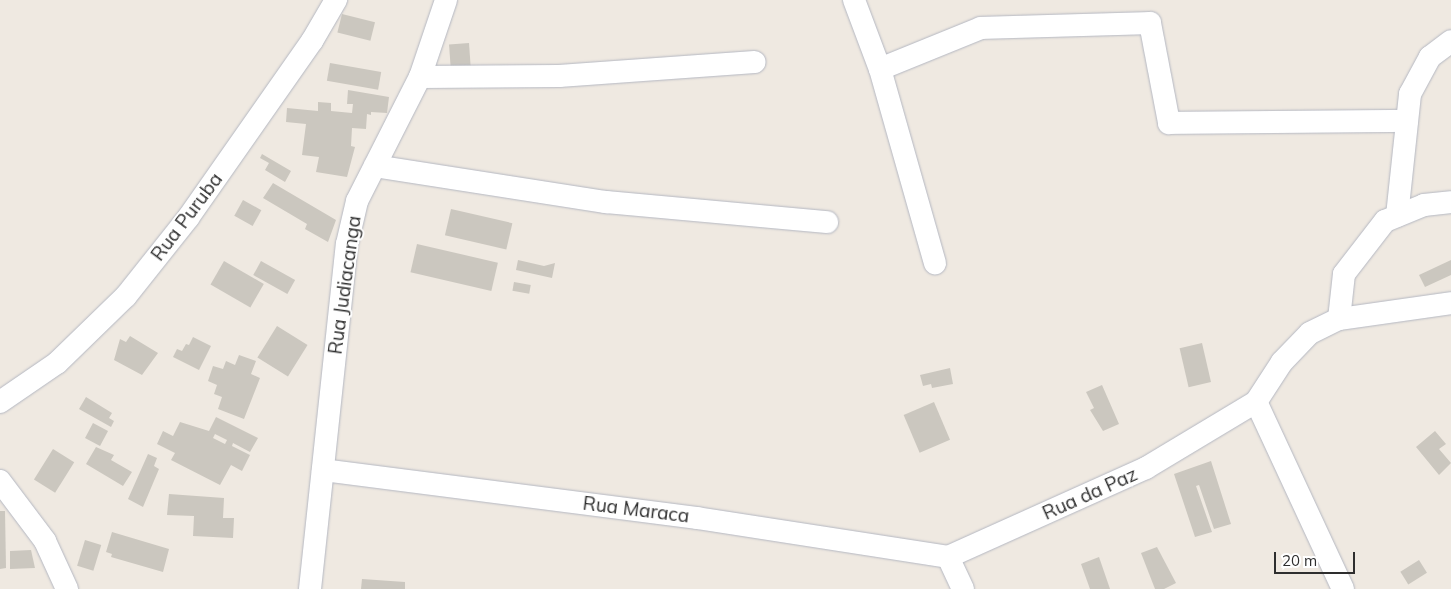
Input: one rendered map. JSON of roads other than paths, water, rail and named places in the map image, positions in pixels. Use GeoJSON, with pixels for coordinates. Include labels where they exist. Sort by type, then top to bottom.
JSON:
{"type":"FeatureCollection","features":[{"type":"Feature","properties":{"kind":"street","name":"Rua Puruba"},"geometry":{"type":"LineString","coordinates":[[0,402],[57,363],[126,296],[188,218],[312,40],[336,0]]}},
{"type":"Feature","properties":{"kind":"street","name":"Rua Judiacanga"},"geometry":{"type":"LineString","coordinates":[[310,589],[347,244],[358,201],[420,77],[446,0]]}},
{"type":"Feature","properties":{"kind":"street"},"geometry":{"type":"LineString","coordinates":[[854,0],[880,69],[935,263]]}},
{"type":"Feature","properties":{"kind":"street"},"geometry":{"type":"LineString","coordinates":[[880,69],[981,28],[1150,24],[1170,124],[1407,121]]}},
{"type":"Feature","properties":{"kind":"street"},"geometry":{"type":"LineString","coordinates":[[1397,216],[1410,94],[1430,57],[1451,41]]}},
{"type":"Feature","properties":{"kind":"street"},"geometry":{"type":"LineString","coordinates":[[420,77],[559,76],[754,62]]}},
{"type":"Feature","properties":{"kind":"street"},"geometry":{"type":"LineString","coordinates":[[375,166],[606,202],[827,222]]}},
{"type":"Feature","properties":{"kind":"street"},"geometry":{"type":"LineString","coordinates":[[1339,319],[1344,274],[1385,221],[1424,205],[1451,202]]}},
{"type":"Feature","properties":{"kind":"street"},"geometry":{"type":"LineString","coordinates":[[1343,589],[1256,402],[1282,362],[1310,333],[1339,319],[1451,303]]}},
{"type":"Feature","properties":{"kind":"street","name":"Rua da Paz"},"geometry":{"type":"LineString","coordinates":[[948,557],[1146,468],[1256,402]]}},
{"type":"Feature","properties":{"kind":"street","name":"Rua Maraca"},"geometry":{"type":"LineString","coordinates":[[323,470],[687,516],[948,557]]}},
{"type":"Feature","properties":{"kind":"street"},"geometry":{"type":"LineString","coordinates":[[0,481],[46,541],[67,589]]}},
{"type":"Feature","properties":{"kind":"street"},"geometry":{"type":"LineString","coordinates":[[948,557],[963,589]]}}]}
